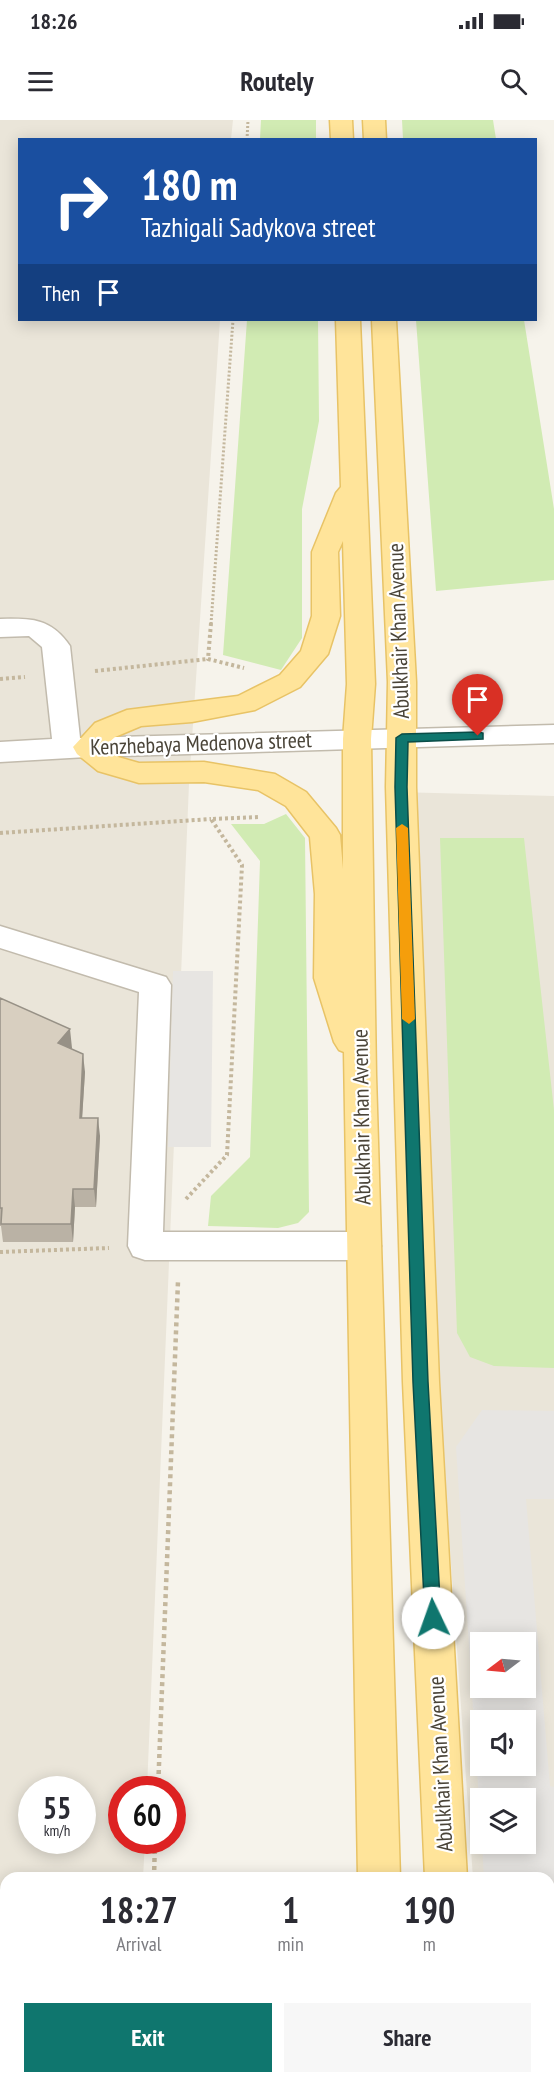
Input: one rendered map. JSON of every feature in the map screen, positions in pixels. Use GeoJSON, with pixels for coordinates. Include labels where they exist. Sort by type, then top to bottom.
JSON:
{"type":"FeatureCollection","features":[{"type":"Feature","properties":{"kind":"main road"},"geometry":{"type":"LineString","coordinates":[[341,120],[342,138]]}},
{"type":"Feature","properties":{"kind":"main road"},"geometry":{"type":"LineString","coordinates":[[374,120],[375,138]]}},
{"type":"Feature","properties":{"kind":"main road","name":"Abulkhair Khan Avenue"},"geometry":{"type":"LineString","coordinates":[[348,321],[361,684],[357,740],[360,1075],[379,1872]]}},
{"type":"Feature","properties":{"kind":"main road","name":"Abulkhair Khan Avenue"},"geometry":{"type":"LineString","coordinates":[[384,321],[402,682],[401,787],[421,1382],[446,1872]]}},
{"type":"Feature","properties":{"kind":"main road"},"geometry":{"type":"LineString","coordinates":[[353,484],[325,552],[326,616],[314,654],[290,681],[245,704],[137,717],[105,730],[77,747],[108,764],[139,773],[204,772],[265,781],[296,799],[325,835],[330,894],[330,978],[360,1075]]}},
{"type":"Feature","properties":{"kind":"street"},"geometry":{"type":"LineString","coordinates":[[0,628],[29,626],[48,634],[56,646],[59,675],[77,747]]}},
{"type":"Feature","properties":{"kind":"street","name":"Kenzhebaya Medenova street"},"geometry":{"type":"LineString","coordinates":[[0,752],[77,747],[554,734]]}},
{"type":"Feature","properties":{"kind":"street"},"geometry":{"type":"LineString","coordinates":[[0,937],[154,985],[145,1246],[364,1246]]}},
{"type":"Feature","properties":{"kind":"path"},"geometry":{"type":"LineString","coordinates":[[247,138],[248,120]]}},
{"type":"Feature","properties":{"kind":"path"},"geometry":{"type":"LineString","coordinates":[[208,659],[233,321]]}},
{"type":"Feature","properties":{"kind":"path"},"geometry":{"type":"LineString","coordinates":[[0,679],[208,659],[290,681]]}},
{"type":"Feature","properties":{"kind":"path"},"geometry":{"type":"LineString","coordinates":[[0,833],[260,817],[296,799]]}},
{"type":"Feature","properties":{"kind":"path"},"geometry":{"type":"LineString","coordinates":[[159,1776],[180,1246],[184,1201],[227,1155],[242,865],[211,819]]}},
{"type":"Feature","properties":{"kind":"path"},"geometry":{"type":"LineString","coordinates":[[0,1252],[145,1246]]}},
{"type":"Feature","properties":{"kind":"path"},"geometry":{"type":"LineString","coordinates":[[154,1872],[155,1854]]}},
{"type":"Feature","properties":{"kind":"shaded area"},"geometry":{"type":"Polygon","coordinates":[[[0,120],[233,120],[231,138],[18,138],[18,321],[220,321],[189,784],[148,1776],[108,1776],[108,1854],[144,1854],[143,1872],[0,1872],[0,120]]]}},
{"type":"Feature","properties":{"kind":"shaded area"},"geometry":{"type":"Polygon","coordinates":[[[397,792],[554,796],[554,1872],[473,1872],[471,1854],[536,1854],[536,1788],[470,1788],[470,1835],[397,792]]]}},
{"type":"Feature","properties":{"kind":"shaded area"},"geometry":{"type":"Polygon","coordinates":[[[173,971],[213,971],[211,1147],[168,1147],[173,971]]]}},
{"type":"Feature","properties":{"kind":"shaded area"},"geometry":{"type":"Polygon","coordinates":[[[482,1410],[554,1411],[554,1499],[526,1499],[550,1786],[554,1787],[554,1872],[484,1872],[483,1854],[536,1854],[536,1788],[478,1788],[477,1776],[536,1776],[536,1710],[473,1710],[472,1698],[536,1698],[536,1632],[470,1632],[470,1662],[456,1447],[482,1410]]]}},
{"type":"Feature","properties":{"kind":"green space"},"geometry":{"type":"Polygon","coordinates":[[[261,120],[316,120],[316,138],[260,138],[261,120]]]}},
{"type":"Feature","properties":{"kind":"green space"},"geometry":{"type":"Polygon","coordinates":[[[402,120],[493,120],[496,138],[403,138],[402,120]]]}},
{"type":"Feature","properties":{"kind":"green space"},"geometry":{"type":"Polygon","coordinates":[[[247,321],[318,321],[319,421],[302,509],[302,638],[281,670],[223,655],[247,321]]]}},
{"type":"Feature","properties":{"kind":"green space"},"geometry":{"type":"Polygon","coordinates":[[[416,321],[524,321],[554,509],[554,580],[436,591],[416,321]]]}},
{"type":"Feature","properties":{"kind":"green space"},"geometry":{"type":"Polygon","coordinates":[[[286,814],[305,838],[309,1212],[298,1223],[278,1228],[208,1226],[211,1196],[250,1157],[260,861],[231,824],[264,824],[286,814]]]}},
{"type":"Feature","properties":{"kind":"green space"},"geometry":{"type":"Polygon","coordinates":[[[440,838],[524,838],[554,1110],[554,1368],[494,1366],[470,1357],[457,1333],[440,838]]]}},
{"type":"Feature","properties":{"kind":"building"},"geometry":{"type":"Polygon","coordinates":[[[0,998],[70,1029],[58,1043],[83,1054],[80,1118],[98,1118],[94,1189],[73,1189],[71,1224],[1,1224],[0,998]]]}},
{"type":"Feature","properties":{"kind":"slow traffic"},"geometry":{"type":"LineString","coordinates":[[402,828],[409,1019]]}},
{"type":"Feature","properties":{"kind":"route"},"geometry":{"type":"LineString","coordinates":[[433,1618],[421,1382],[401,787],[402,738],[478,736]]}}]}
